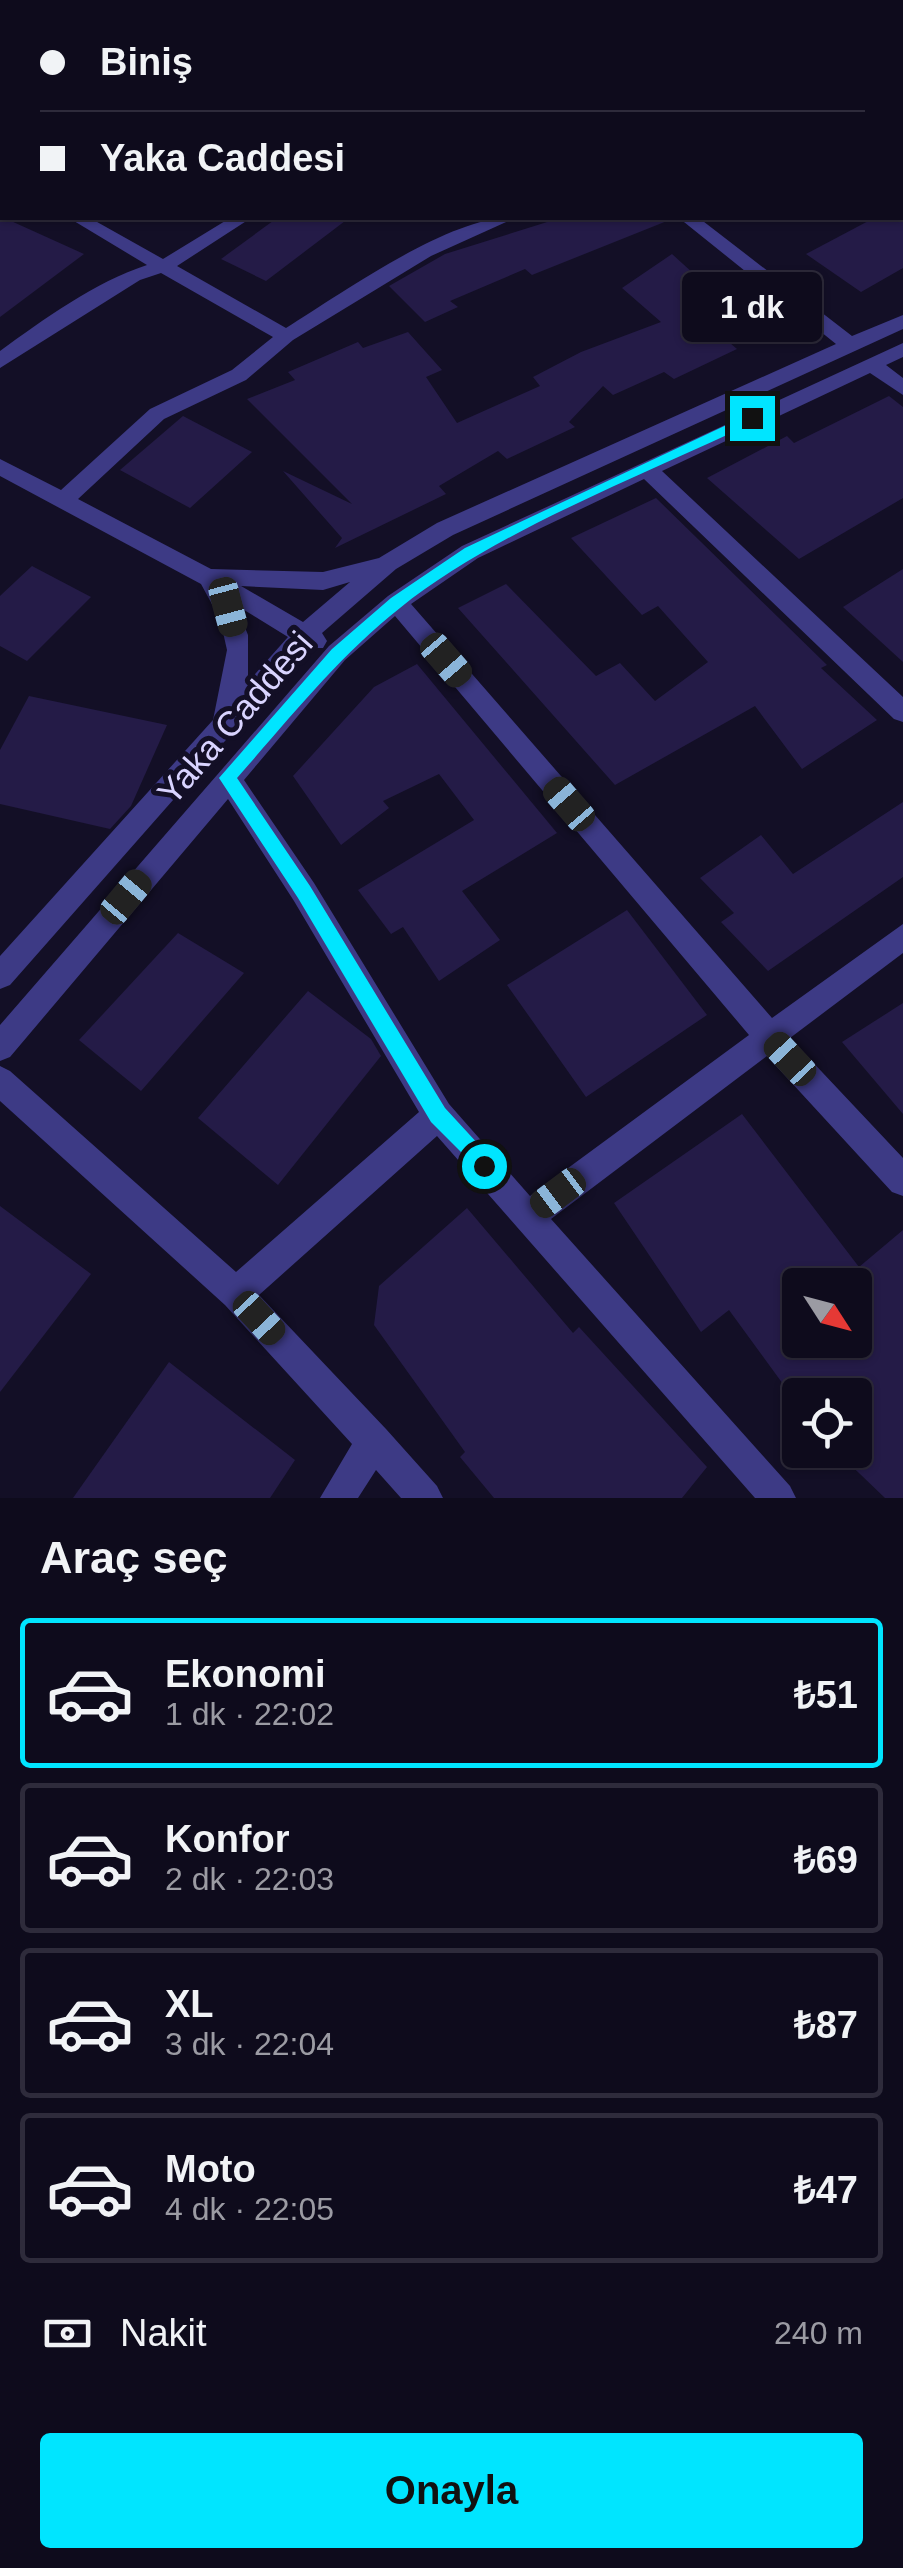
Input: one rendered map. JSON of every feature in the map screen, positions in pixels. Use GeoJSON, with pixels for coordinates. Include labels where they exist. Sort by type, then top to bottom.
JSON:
{"type":"FeatureCollection","features":[{"type":"Feature","properties":{"kind":"street"},"geometry":{"type":"LineString","coordinates":[[82,220],[286,336]]}},
{"type":"Feature","properties":{"kind":"street"},"geometry":{"type":"LineString","coordinates":[[0,361],[42,330],[133,276],[166,265],[239,220]]}},
{"type":"Feature","properties":{"kind":"street"},"geometry":{"type":"LineString","coordinates":[[64,499],[158,414],[239,376],[286,336],[425,252],[501,220]]}},
{"type":"Feature","properties":{"kind":"street"},"geometry":{"type":"LineString","coordinates":[[691,220],[848,344]]}},
{"type":"Feature","properties":{"kind":"street","name":"Yaka Caddesi"},"geometry":{"type":"LineString","coordinates":[[5,961],[222,729],[304,634],[388,564],[445,530],[903,320]]}},
{"type":"Feature","properties":{"kind":"street","name":"Yaka Caddesi"},"geometry":{"type":"LineString","coordinates":[[0,1047],[337,653],[396,602],[470,552],[903,350]]}},
{"type":"Feature","properties":{"kind":"street"},"geometry":{"type":"LineString","coordinates":[[872,364],[903,388]]}},
{"type":"Feature","properties":{"kind":"street"},"geometry":{"type":"LineString","coordinates":[[0,467],[206,576],[337,653]]}},
{"type":"Feature","properties":{"kind":"street"},"geometry":{"type":"LineString","coordinates":[[645,468],[903,712]]}},
{"type":"Feature","properties":{"kind":"street"},"geometry":{"type":"LineString","coordinates":[[206,576],[323,581],[388,564]]}},
{"type":"Feature","properties":{"kind":"street"},"geometry":{"type":"LineString","coordinates":[[206,576],[228,607],[242,664],[222,729]]}},
{"type":"Feature","properties":{"kind":"street"},"geometry":{"type":"LineString","coordinates":[[396,602],[767,1034],[903,1182]]}},
{"type":"Feature","properties":{"kind":"street"},"geometry":{"type":"LineString","coordinates":[[228,778],[304,892],[438,1115],[778,1498]]}},
{"type":"Feature","properties":{"kind":"street"},"geometry":{"type":"LineString","coordinates":[[529,1216],[767,1034],[903,937]]}},
{"type":"Feature","properties":{"kind":"street"},"geometry":{"type":"LineString","coordinates":[[0,1081],[236,1294],[425,1498]]}},
{"type":"Feature","properties":{"kind":"street"},"geometry":{"type":"LineString","coordinates":[[236,1294],[438,1115]]}},
{"type":"Feature","properties":{"kind":"street"},"geometry":{"type":"LineString","coordinates":[[338,1498],[374,1441]]}},
{"type":"Feature","properties":{"kind":"building"},"geometry":{"type":"Polygon","coordinates":[[[0,220],[9,220],[84,254],[0,317],[0,220]]]}},
{"type":"Feature","properties":{"kind":"building"},"geometry":{"type":"Polygon","coordinates":[[[274,220],[346,220],[266,281],[221,259],[274,220]]]}},
{"type":"Feature","properties":{"kind":"building"},"geometry":{"type":"Polygon","coordinates":[[[554,220],[670,220],[532,275],[525,269],[450,301],[458,307],[425,322],[389,286],[445,254],[554,220]]]}},
{"type":"Feature","properties":{"kind":"building"},"geometry":{"type":"Polygon","coordinates":[[[870,220],[903,220],[903,268],[861,292],[806,254],[870,220]]]}},
{"type":"Feature","properties":{"kind":"building"},"geometry":{"type":"Polygon","coordinates":[[[672,254],[715,293],[723,290],[766,322],[730,343],[737,349],[674,379],[664,372],[613,395],[603,386],[569,422],[575,427],[507,459],[498,451],[439,486],[446,494],[335,548],[342,538],[283,471],[352,504],[247,399],[295,380],[288,372],[358,342],[363,348],[408,332],[442,370],[426,377],[457,423],[540,386],[533,377],[581,352],[661,322],[622,288],[672,254]]]}},
{"type":"Feature","properties":{"kind":"building"},"geometry":{"type":"Polygon","coordinates":[[[889,396],[903,407],[903,498],[799,559],[707,478],[787,436],[794,443],[889,396]]]}},
{"type":"Feature","properties":{"kind":"building"},"geometry":{"type":"Polygon","coordinates":[[[183,416],[252,452],[190,508],[120,470],[183,416]]]}},
{"type":"Feature","properties":{"kind":"building"},"geometry":{"type":"Polygon","coordinates":[[[656,498],[827,665],[821,668],[877,720],[802,769],[755,706],[615,785],[458,608],[506,584],[596,676],[620,663],[655,701],[708,662],[658,606],[642,615],[571,538],[656,498]]]}},
{"type":"Feature","properties":{"kind":"building"},"geometry":{"type":"Polygon","coordinates":[[[32,566],[91,597],[27,661],[0,646],[0,596],[32,566]]]}},
{"type":"Feature","properties":{"kind":"building"},"geometry":{"type":"Polygon","coordinates":[[[903,569],[903,662],[843,607],[903,569]]]}},
{"type":"Feature","properties":{"kind":"building"},"geometry":{"type":"Polygon","coordinates":[[[417,664],[557,833],[462,891],[500,940],[439,981],[403,927],[391,934],[358,890],[474,820],[439,774],[383,801],[389,808],[341,845],[293,776],[374,687],[417,664]]]}},
{"type":"Feature","properties":{"kind":"building"},"geometry":{"type":"Polygon","coordinates":[[[29,696],[167,725],[131,806],[110,829],[0,804],[0,750],[29,696]]]}},
{"type":"Feature","properties":{"kind":"building"},"geometry":{"type":"Polygon","coordinates":[[[903,802],[903,877],[768,971],[721,922],[734,913],[700,878],[761,835],[793,874],[903,802]]]}},
{"type":"Feature","properties":{"kind":"building"},"geometry":{"type":"Polygon","coordinates":[[[627,910],[707,1015],[586,1097],[507,985],[627,910]]]}},
{"type":"Feature","properties":{"kind":"building"},"geometry":{"type":"Polygon","coordinates":[[[178,933],[244,973],[141,1091],[79,1040],[178,933]]]}},
{"type":"Feature","properties":{"kind":"building"},"geometry":{"type":"Polygon","coordinates":[[[308,991],[371,1039],[381,1056],[278,1185],[198,1118],[308,991]]]}},
{"type":"Feature","properties":{"kind":"building"},"geometry":{"type":"Polygon","coordinates":[[[903,1003],[903,1114],[842,1042],[903,1003]]]}},
{"type":"Feature","properties":{"kind":"building"},"geometry":{"type":"Polygon","coordinates":[[[742,1114],[859,1267],[903,1230],[903,1498],[885,1498],[854,1468],[872,1468],[872,1378],[782,1378],[782,1383],[729,1310],[701,1332],[614,1203],[742,1114]]]}},
{"type":"Feature","properties":{"kind":"building"},"geometry":{"type":"Polygon","coordinates":[[[0,1206],[91,1274],[0,1392],[0,1206]]]}},
{"type":"Feature","properties":{"kind":"building"},"geometry":{"type":"Polygon","coordinates":[[[467,1208],[573,1333],[579,1327],[707,1467],[682,1498],[494,1498],[460,1457],[465,1452],[374,1325],[379,1286],[467,1208]]]}},
{"type":"Feature","properties":{"kind":"building"},"geometry":{"type":"Polygon","coordinates":[[[169,1362],[295,1460],[270,1498],[73,1498],[169,1362]]]}},
{"type":"Feature","properties":{"kind":"route"},"geometry":{"type":"LineString","coordinates":[[484,1166],[438,1115],[304,892],[228,778],[337,653],[396,602],[470,552],[752,418]]}}]}
